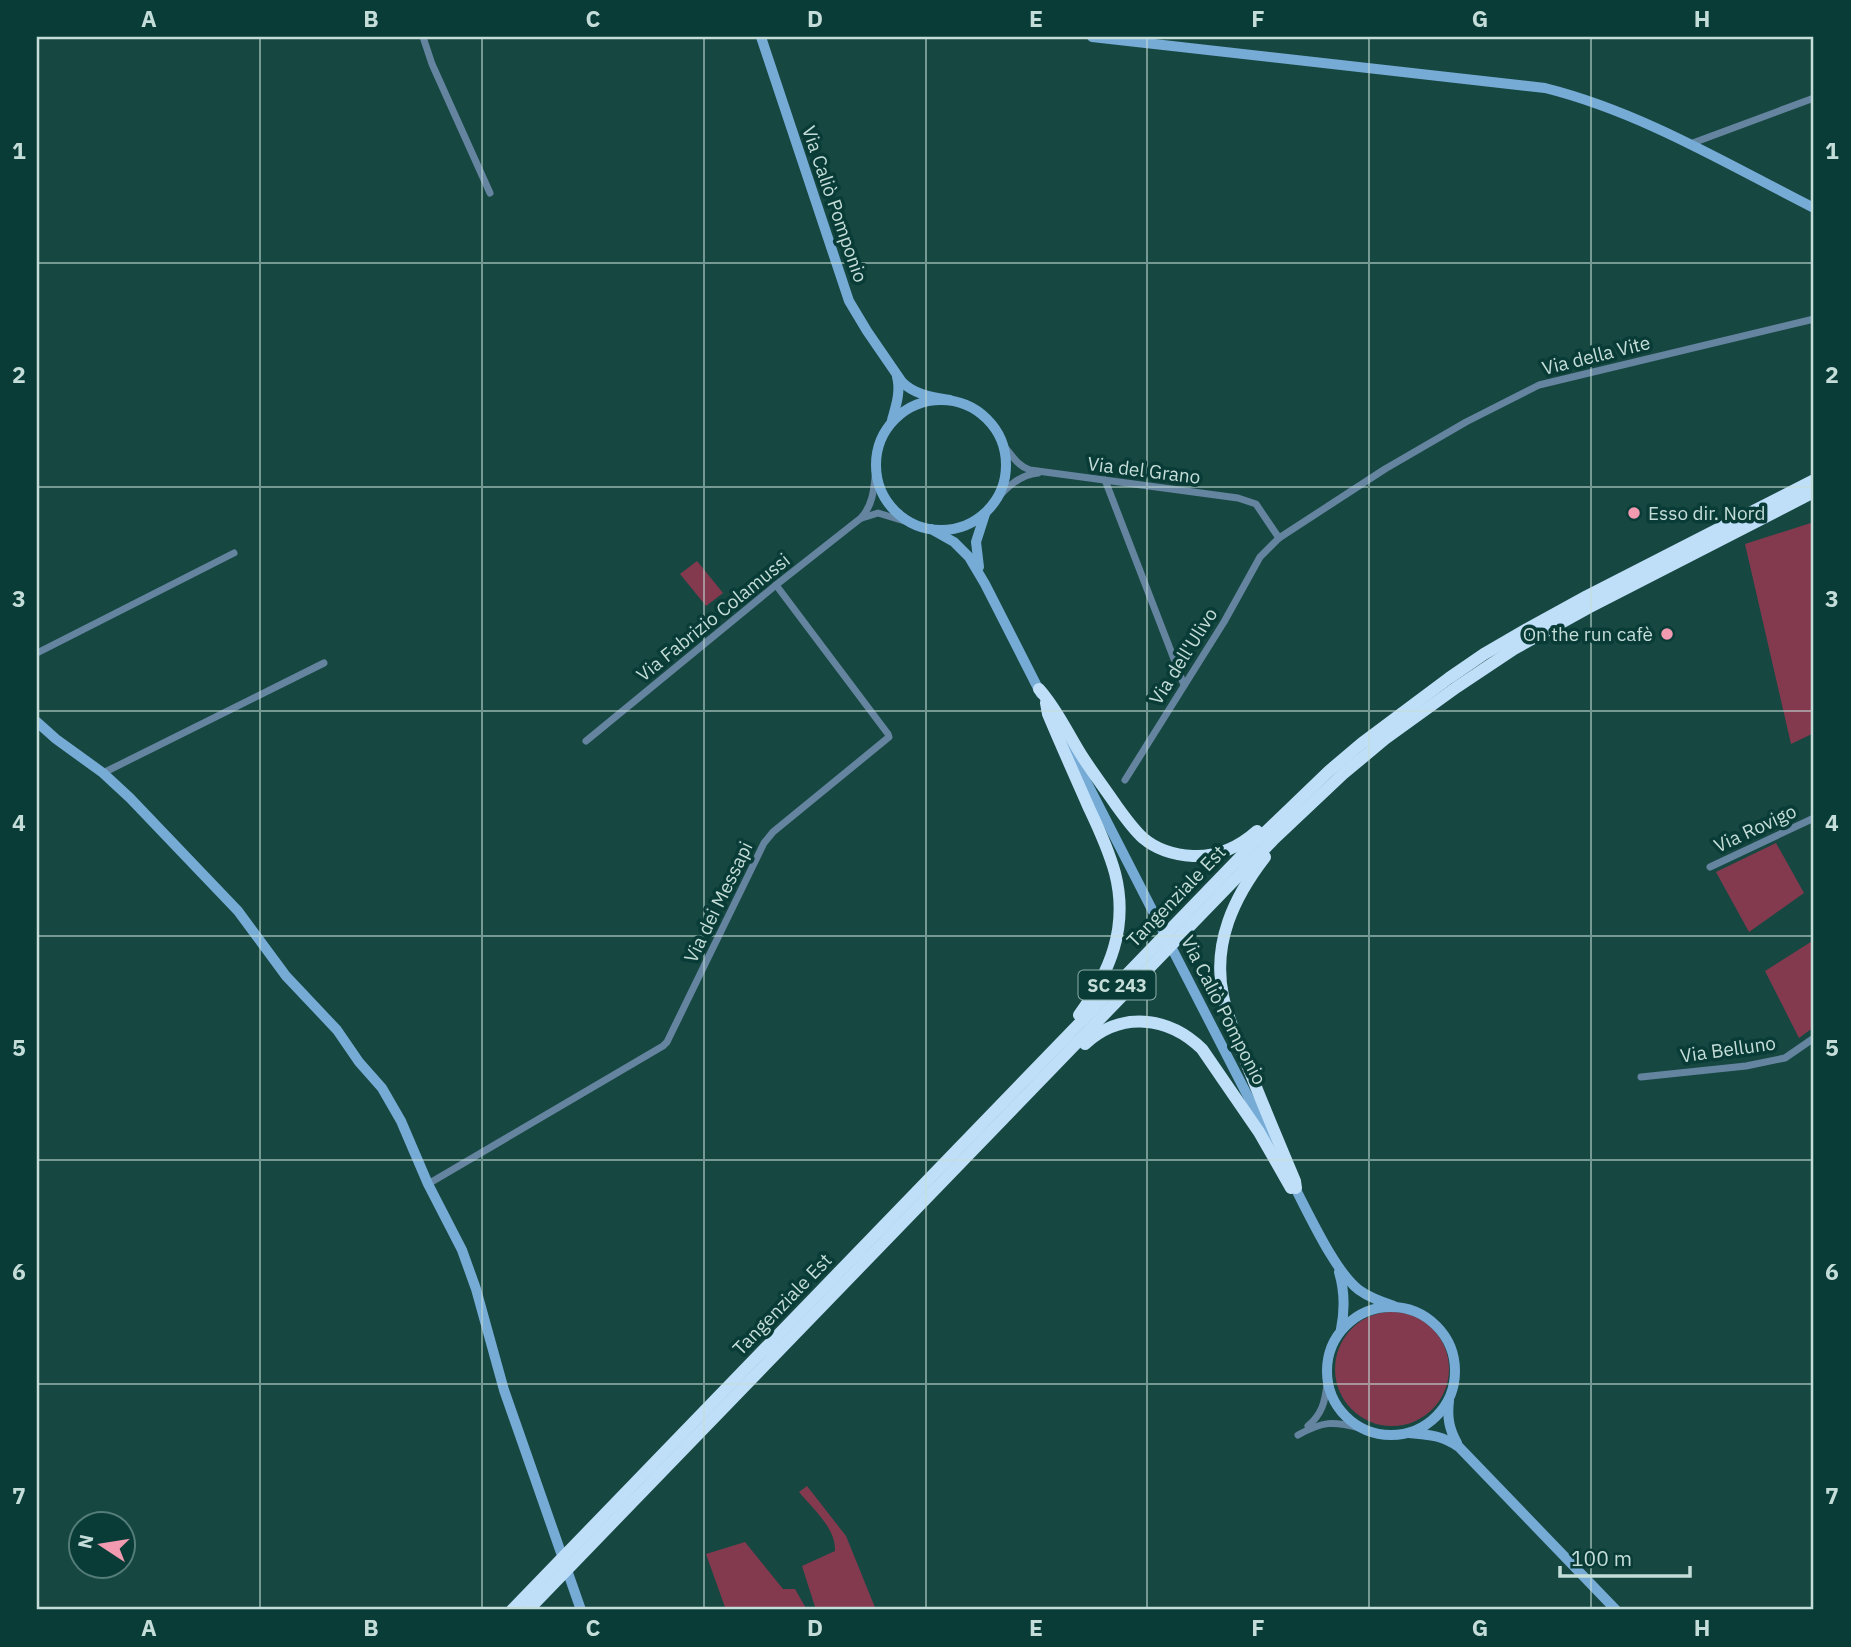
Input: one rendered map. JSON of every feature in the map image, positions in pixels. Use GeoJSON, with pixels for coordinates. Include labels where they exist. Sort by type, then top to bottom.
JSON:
{"type":"FeatureCollection","features":[{"type":"Feature","properties":{"kind":"highway","name":"Tangenziale Est"},"geometry":{"type":"LineString","coordinates":[[512,1610],[1252,845],[1362,743],[1449,678],[1516,635],[1814,481]]}},
{"type":"Feature","properties":{"kind":"highway","name":"Tangenziale Est"},"geometry":{"type":"LineString","coordinates":[[528,1610],[1273,840],[1324,791],[1385,739],[1514,649],[1814,492]]}},
{"type":"Feature","properties":{"kind":"highway"},"geometry":{"type":"LineString","coordinates":[[1039,689],[1049,700],[1092,771],[1132,826],[1143,838],[1168,852],[1197,856],[1217,853],[1238,845],[1319,776],[1329,772]]}},
{"type":"Feature","properties":{"kind":"highway"},"geometry":{"type":"LineString","coordinates":[[1013,1093],[1019,1080],[1089,1002],[1107,969],[1118,934],[1119,903],[1115,873],[1046,703]]}},
{"type":"Feature","properties":{"kind":"highway"},"geometry":{"type":"LineString","coordinates":[[1297,1192],[1295,1181],[1228,1015],[1222,994],[1221,956],[1223,933],[1230,913],[1248,880],[1321,798],[1324,791]]}},
{"type":"Feature","properties":{"kind":"highway"},"geometry":{"type":"LineString","coordinates":[[1007,1115],[1018,1110],[1087,1042],[1104,1030],[1137,1021],[1165,1026],[1191,1038],[1202,1049],[1259,1132],[1293,1191],[1297,1192]]}},
{"type":"Feature","properties":{"kind":"street"},"geometry":{"type":"LineString","coordinates":[[423,37],[432,64],[490,193]]}},
{"type":"Feature","properties":{"kind":"street","name":"Via Caliò Pomponio"},"geometry":{"type":"LineString","coordinates":[[761,37],[849,301],[902,382],[915,392],[967,405],[981,414],[995,429],[1004,446],[1006,467],[994,502],[976,519],[962,526],[931,529]]}},
{"type":"Feature","properties":{"kind":"street"},"geometry":{"type":"LineString","coordinates":[[1092,37],[1545,88],[1581,97],[1632,117],[1814,208]]}},
{"type":"Feature","properties":{"kind":"street"},"geometry":{"type":"LineString","coordinates":[[1689,144],[1814,98]]}},
{"type":"Feature","properties":{"kind":"street","name":"Via della Vite"},"geometry":{"type":"LineString","coordinates":[[1279,538],[1385,469],[1466,422],[1539,385],[1814,319]]}},
{"type":"Feature","properties":{"kind":"street"},"geometry":{"type":"LineString","coordinates":[[861,518],[871,501],[876,457],[897,405],[899,379],[896,373]]}},
{"type":"Feature","properties":{"kind":"street"},"geometry":{"type":"LineString","coordinates":[[891,423],[917,404],[950,400]]}},
{"type":"Feature","properties":{"kind":"street"},"geometry":{"type":"LineString","coordinates":[[1004,446],[1023,468],[1046,473]]}},
{"type":"Feature","properties":{"kind":"street","name":"Via Caliò Pomponio"},"geometry":{"type":"LineString","coordinates":[[876,468],[883,494],[895,511],[912,523],[931,529],[962,549],[985,584],[1337,1265],[1348,1280],[1371,1297],[1394,1306],[1412,1309],[1428,1317],[1441,1329],[1450,1345],[1455,1362],[1455,1380],[1449,1397],[1439,1413],[1424,1426],[1407,1433]]}},
{"type":"Feature","properties":{"kind":"street"},"geometry":{"type":"LineString","coordinates":[[994,502],[1016,481],[1030,474],[1046,473]]}},
{"type":"Feature","properties":{"kind":"street","name":"Via del Grano"},"geometry":{"type":"LineString","coordinates":[[1046,473],[1238,498],[1256,505],[1279,538]]}},
{"type":"Feature","properties":{"kind":"street"},"geometry":{"type":"LineString","coordinates":[[1105,480],[1184,685]]}},
{"type":"Feature","properties":{"kind":"street","name":"Via Caliò Pomponio"},"geometry":{"type":"LineString","coordinates":[[985,512],[976,542],[978,563],[985,584]]}},
{"type":"Feature","properties":{"kind":"street"},"geometry":{"type":"LineString","coordinates":[[861,518],[878,513],[912,523]]}},
{"type":"Feature","properties":{"kind":"street","name":"Via Fabrizio Colamussi"},"geometry":{"type":"LineString","coordinates":[[586,741],[861,518]]}},
{"type":"Feature","properties":{"kind":"street","name":"Via dell'Ulivo"},"geometry":{"type":"LineString","coordinates":[[1125,780],[1224,622],[1260,557],[1279,538]]}},
{"type":"Feature","properties":{"kind":"street"},"geometry":{"type":"LineString","coordinates":[[37,653],[234,553]]}},
{"type":"Feature","properties":{"kind":"street","name":"Via dei Messapi"},"geometry":{"type":"LineString","coordinates":[[428,1184],[663,1046],[764,843],[773,832],[888,737],[776,585]]}},
{"type":"Feature","properties":{"kind":"street"},"geometry":{"type":"LineString","coordinates":[[103,773],[324,663]]}},
{"type":"Feature","properties":{"kind":"street"},"geometry":{"type":"LineString","coordinates":[[37,722],[103,773],[130,798],[238,911],[286,976],[337,1030],[359,1062],[382,1088],[401,1121],[474,1281],[504,1390],[580,1608]]}},
{"type":"Feature","properties":{"kind":"street","name":"Via Rovigo"},"geometry":{"type":"LineString","coordinates":[[1710,867],[1814,818]]}},
{"type":"Feature","properties":{"kind":"street","name":"Via Belluno"},"geometry":{"type":"LineString","coordinates":[[1641,1076],[1746,1066],[1785,1058],[1814,1038]]}},
{"type":"Feature","properties":{"kind":"street","name":"Via Caliò Pomponio"},"geometry":{"type":"LineString","coordinates":[[1327,1384],[1328,1355],[1341,1329],[1344,1313],[1343,1286],[1337,1265]]}},
{"type":"Feature","properties":{"kind":"street"},"geometry":{"type":"LineString","coordinates":[[1341,1329],[1356,1316],[1374,1308],[1394,1306]]}},
{"type":"Feature","properties":{"kind":"street"},"geometry":{"type":"LineString","coordinates":[[1327,1384],[1339,1409],[1348,1420],[1360,1428]]}},
{"type":"Feature","properties":{"kind":"street"},"geometry":{"type":"LineString","coordinates":[[1327,1384],[1326,1399],[1321,1412],[1298,1435],[1315,1425],[1325,1423],[1360,1428]]}},
{"type":"Feature","properties":{"kind":"street","name":"Via Caliò Pomponio"},"geometry":{"type":"LineString","coordinates":[[1449,1397],[1448,1421],[1460,1447],[1616,1610]]}},
{"type":"Feature","properties":{"kind":"street","name":"Via Caliò Pomponio"},"geometry":{"type":"LineString","coordinates":[[1360,1428],[1383,1434],[1433,1435],[1446,1438],[1460,1447]]}},
{"type":"Feature","properties":{"kind":"shaded area"},"geometry":{"type":"Polygon","coordinates":[[[1814,522],[1814,733],[1791,744],[1745,544],[1814,522]]]}},
{"type":"Feature","properties":{"kind":"shaded area"},"geometry":{"type":"Polygon","coordinates":[[[697,561],[723,593],[706,606],[680,574],[697,561]]]}},
{"type":"Feature","properties":{"kind":"shaded area"},"geometry":{"type":"Polygon","coordinates":[[[1776,843],[1804,893],[1749,932],[1716,872],[1776,843]]]}},
{"type":"Feature","properties":{"kind":"shaded area"},"geometry":{"type":"Polygon","coordinates":[[[1814,940],[1814,1027],[1799,1038],[1765,971],[1814,940]]]}},
{"type":"Feature","properties":{"kind":"shaded area"},"geometry":{"type":"Polygon","coordinates":[[[1392,1312],[1414,1317],[1432,1329],[1444,1347],[1449,1369],[1444,1391],[1432,1409],[1414,1421],[1392,1426],[1370,1421],[1352,1409],[1340,1391],[1335,1369],[1340,1347],[1352,1329],[1370,1317],[1392,1312]]]}},
{"type":"Feature","properties":{"kind":"shaded area"},"geometry":{"type":"Polygon","coordinates":[[[807,1486],[846,1536],[876,1610],[816,1610],[802,1566],[835,1551],[828,1527],[799,1492],[807,1486]]]}},
{"type":"Feature","properties":{"kind":"shaded area"},"geometry":{"type":"Polygon","coordinates":[[[745,1542],[783,1589],[795,1589],[807,1610],[726,1610],[706,1554],[745,1542]]]}},
{"type":"Feature","properties":{"kind":"place","name":"Esso dir. Nord"},"geometry":{"type":"Point","coordinates":[1634,513]}},
{"type":"Feature","properties":{"kind":"place","name":"On the run cafè"},"geometry":{"type":"Point","coordinates":[1667,634]}}]}
